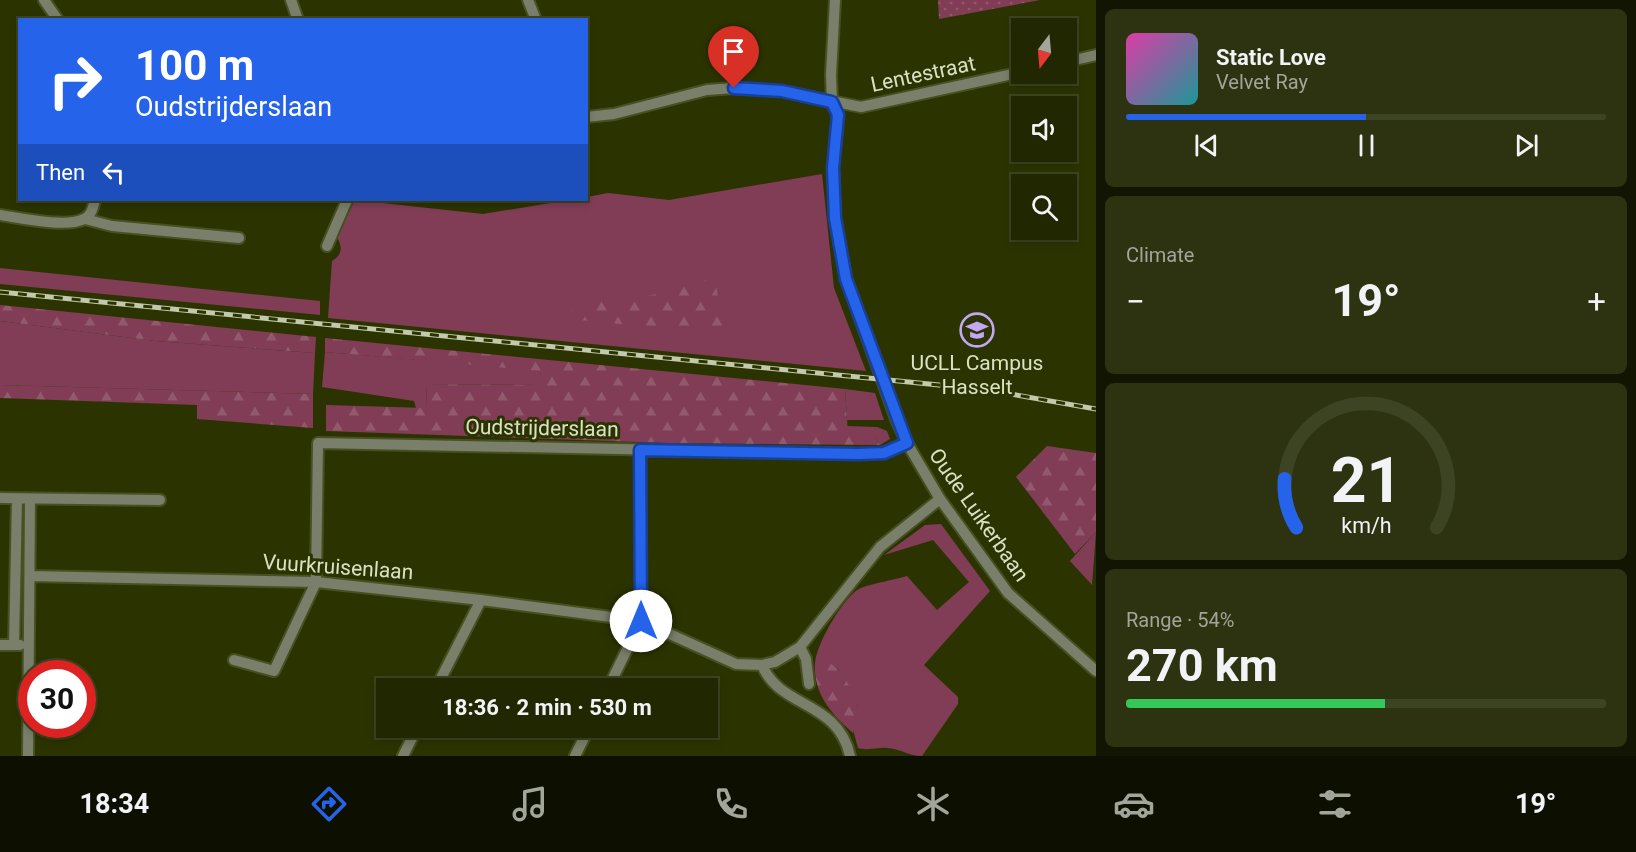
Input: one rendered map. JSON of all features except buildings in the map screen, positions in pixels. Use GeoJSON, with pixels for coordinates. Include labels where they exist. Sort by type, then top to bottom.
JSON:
{"type":"FeatureCollection","features":[{"type":"Feature","properties":{"kind":"street"},"geometry":{"type":"LineString","coordinates":[[44,0],[57,18]]}},
{"type":"Feature","properties":{"kind":"street"},"geometry":{"type":"LineString","coordinates":[[291,0],[297,18]]}},
{"type":"Feature","properties":{"kind":"street"},"geometry":{"type":"LineString","coordinates":[[528,0],[535,18]]}},
{"type":"Feature","properties":{"kind":"street","name":"Oude Luikerbaan"},"geometry":{"type":"LineString","coordinates":[[835,0],[832,102],[838,115],[833,168],[835,218],[846,279],[907,443],[940,499],[1008,593],[1096,671]]}},
{"type":"Feature","properties":{"kind":"street"},"geometry":{"type":"LineString","coordinates":[[1077,59],[1096,55]]}},
{"type":"Feature","properties":{"kind":"street","name":"Lentestraat"},"geometry":{"type":"LineString","coordinates":[[588,117],[625,111],[707,90],[734,88],[782,91],[861,107],[1011,74]]}},
{"type":"Feature","properties":{"kind":"street"},"geometry":{"type":"LineString","coordinates":[[85,219],[92,212],[95,201]]}},
{"type":"Feature","properties":{"kind":"street"},"geometry":{"type":"LineString","coordinates":[[327,246],[347,201]]}},
{"type":"Feature","properties":{"kind":"street"},"geometry":{"type":"LineString","coordinates":[[0,215],[68,223],[85,219],[112,226],[239,238]]}},
{"type":"Feature","properties":{"kind":"street","name":"Oudstrijderslaan"},"geometry":{"type":"LineString","coordinates":[[316,582],[318,443],[859,454],[884,453],[907,443]]}},
{"type":"Feature","properties":{"kind":"street"},"geometry":{"type":"LineString","coordinates":[[613,678],[641,621],[640,450]]}},
{"type":"Feature","properties":{"kind":"street"},"geometry":{"type":"LineString","coordinates":[[0,498],[160,500]]}},
{"type":"Feature","properties":{"kind":"street"},"geometry":{"type":"LineString","coordinates":[[14,645],[17,499]]}},
{"type":"Feature","properties":{"kind":"street"},"geometry":{"type":"LineString","coordinates":[[850,756],[843,736],[833,723],[814,707],[777,688],[767,677],[762,665],[775,662],[800,647],[880,547],[940,499]]}},
{"type":"Feature","properties":{"kind":"street"},"geometry":{"type":"LineString","coordinates":[[28,756],[30,500]]}},
{"type":"Feature","properties":{"kind":"street","name":"Vuurkruisenlaan"},"geometry":{"type":"LineString","coordinates":[[30,576],[316,582],[481,600],[641,621],[736,664],[762,665]]}},
{"type":"Feature","properties":{"kind":"street"},"geometry":{"type":"LineString","coordinates":[[234,660],[274,671],[316,582]]}},
{"type":"Feature","properties":{"kind":"street"},"geometry":{"type":"LineString","coordinates":[[441,678],[481,600]]}},
{"type":"Feature","properties":{"kind":"street"},"geometry":{"type":"LineString","coordinates":[[0,645],[29,645]]}},
{"type":"Feature","properties":{"kind":"street"},"geometry":{"type":"LineString","coordinates":[[800,647],[806,659],[808,684]]}},
{"type":"Feature","properties":{"kind":"street"},"geometry":{"type":"LineString","coordinates":[[403,756],[412,738]]}},
{"type":"Feature","properties":{"kind":"street"},"geometry":{"type":"LineString","coordinates":[[575,756],[584,738]]}},
{"type":"Feature","properties":{"kind":"green space"},"geometry":{"type":"Polygon","coordinates":[[[938,0],[1040,0],[939,19],[938,0]]]}},
{"type":"Feature","properties":{"kind":"green space"},"geometry":{"type":"Polygon","coordinates":[[[822,174],[834,288],[866,371],[328,318],[332,261],[341,251],[337,237],[355,201],[483,214],[563,201],[588,201],[588,197],[608,193],[669,200],[822,174]]]}},
{"type":"Feature","properties":{"kind":"green space"},"geometry":{"type":"Polygon","coordinates":[[[0,268],[320,301],[320,315],[0,284],[0,268]]]}},
{"type":"Feature","properties":{"kind":"green space"},"geometry":{"type":"Polygon","coordinates":[[[706,280],[715,281],[725,334],[558,318],[587,303],[605,299],[641,298],[706,280]]]}},
{"type":"Feature","properties":{"kind":"green space"},"geometry":{"type":"Polygon","coordinates":[[[0,305],[316,337],[315,353],[155,341],[0,321],[0,305]]]}},
{"type":"Feature","properties":{"kind":"green space"},"geometry":{"type":"Polygon","coordinates":[[[0,321],[155,341],[315,353],[313,394],[0,385],[0,321]]]}},
{"type":"Feature","properties":{"kind":"green space"},"geometry":{"type":"Polygon","coordinates":[[[325,338],[845,389],[848,434],[876,438],[880,445],[667,443],[326,431],[326,405],[426,408],[427,384],[539,385],[541,371],[325,352],[325,338]]]}},
{"type":"Feature","properties":{"kind":"green space"},"geometry":{"type":"Polygon","coordinates":[[[325,352],[541,370],[540,385],[427,384],[426,408],[416,408],[414,401],[322,387],[325,352]]]}},
{"type":"Feature","properties":{"kind":"green space"},"geometry":{"type":"Polygon","coordinates":[[[0,385],[313,394],[313,428],[197,419],[197,405],[0,398],[0,385]]]}},
{"type":"Feature","properties":{"kind":"green space"},"geometry":{"type":"Polygon","coordinates":[[[845,389],[875,393],[884,420],[847,420],[845,389]]]}},
{"type":"Feature","properties":{"kind":"green space"},"geometry":{"type":"Polygon","coordinates":[[[847,426],[877,427],[887,431],[890,439],[880,445],[876,438],[847,435],[847,426]]]}},
{"type":"Feature","properties":{"kind":"green space"},"geometry":{"type":"Polygon","coordinates":[[[1047,446],[1096,453],[1096,532],[1075,554],[1016,477],[1047,446]]]}},
{"type":"Feature","properties":{"kind":"green space"},"geometry":{"type":"Polygon","coordinates":[[[941,524],[990,591],[924,665],[958,697],[958,704],[922,756],[888,748],[858,748],[852,726],[858,705],[844,675],[839,670],[834,666],[815,663],[820,645],[844,604],[857,590],[907,576],[937,610],[969,582],[933,540],[884,555],[925,525],[941,524]]]}},
{"type":"Feature","properties":{"kind":"green space"},"geometry":{"type":"Polygon","coordinates":[[[1096,532],[1092,585],[1070,561],[1096,532]]]}},
{"type":"Feature","properties":{"kind":"green space"},"geometry":{"type":"Polygon","coordinates":[[[815,663],[830,663],[843,673],[858,705],[853,733],[831,710],[820,693],[815,674],[815,663]]]}},
{"type":"Feature","properties":{"kind":"railway"},"geometry":{"type":"LineString","coordinates":[[0,292],[939,385],[1005,393],[1096,409]]}},
{"type":"Feature","properties":{"kind":"place","name":"UCLL Campus Hasselt"},"geometry":{"type":"Point","coordinates":[977,330]}},
{"type":"Feature","properties":{"kind":"route"},"geometry":{"type":"LineString","coordinates":[[641,621],[640,450],[859,454],[884,453],[907,443],[896,419],[846,279],[835,218],[833,168],[838,115],[832,102],[782,91],[734,88]]}}]}
